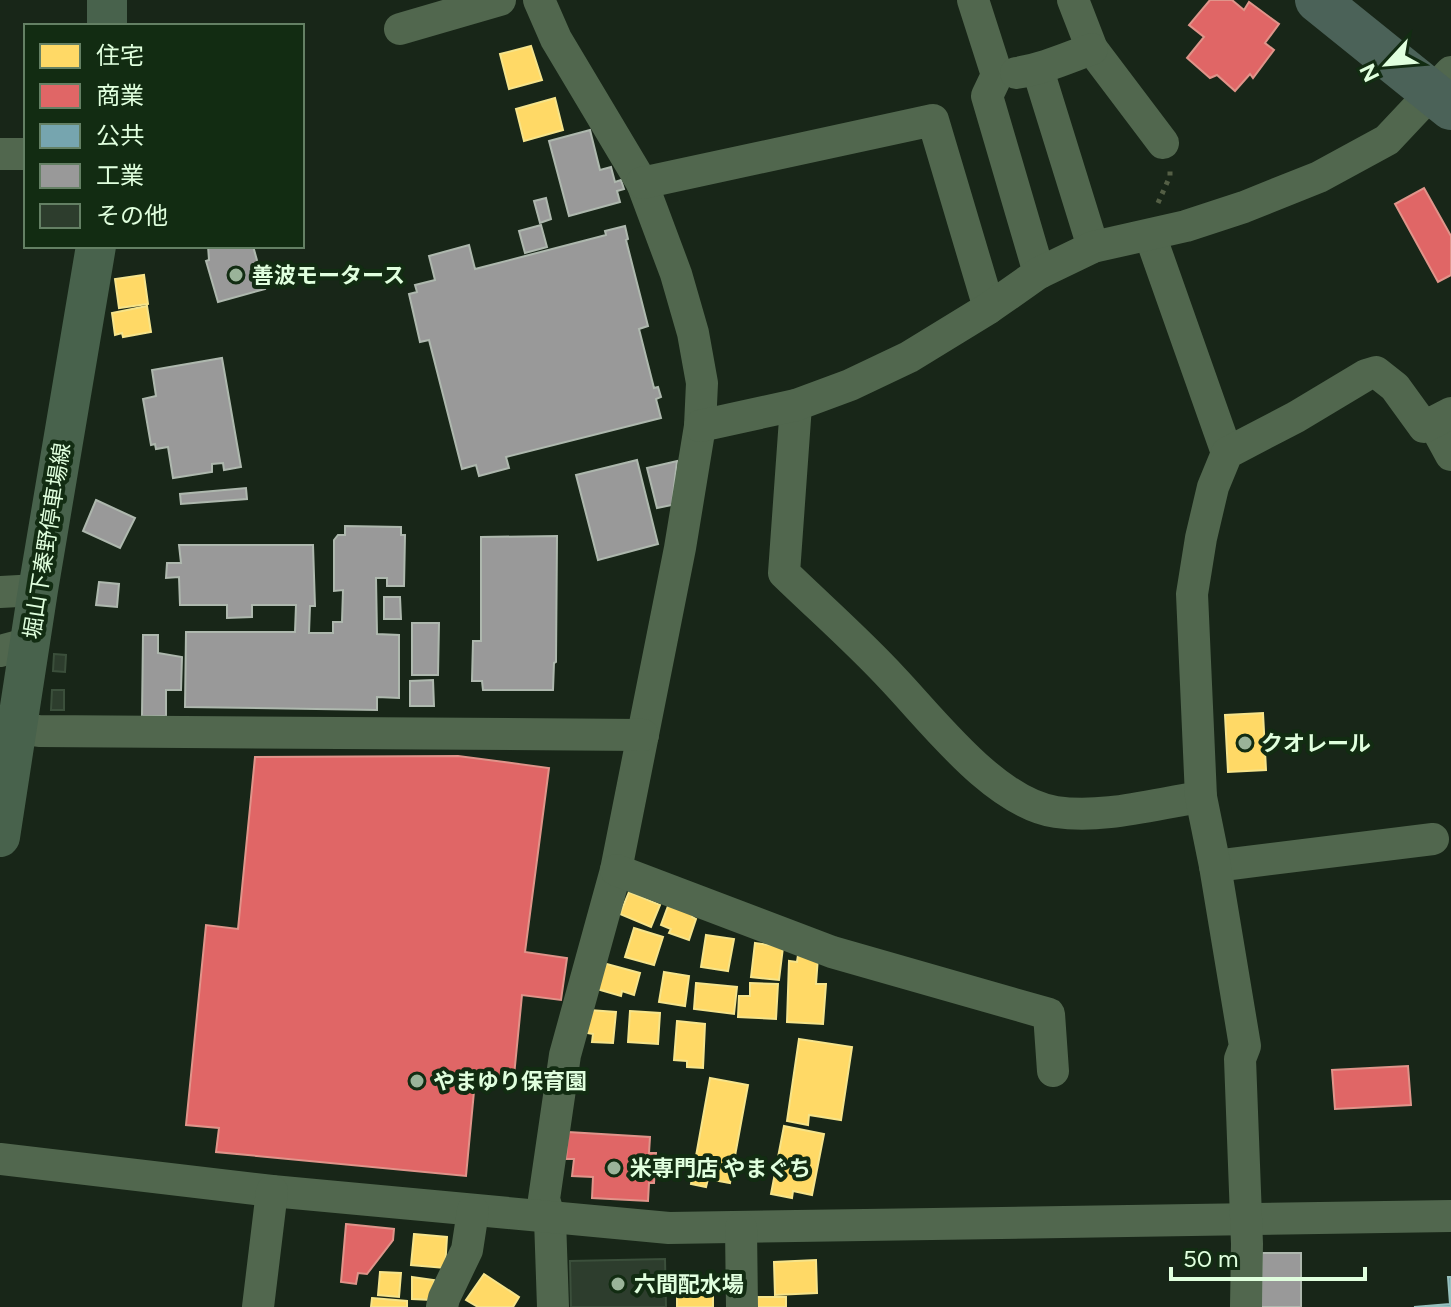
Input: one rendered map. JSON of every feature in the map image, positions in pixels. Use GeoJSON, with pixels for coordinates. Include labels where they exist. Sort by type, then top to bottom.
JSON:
{"type":"FeatureCollection","features":[{"type":"Feature","properties":{"kind":"highway"},"geometry":{"type":"LineString","coordinates":[[1317,0],[1445,91]]}},
{"type":"Feature","properties":{"kind":"main road"},"geometry":{"type":"LineString","coordinates":[[107,0],[107,24]]}},
{"type":"Feature","properties":{"kind":"main road","name":"堀山下秦野停車場線"},"geometry":{"type":"LineString","coordinates":[[0,837],[17,728],[15,647],[19,591],[96,248]]}},
{"type":"Feature","properties":{"kind":"street"},"geometry":{"type":"LineString","coordinates":[[400,29],[500,0]]}},
{"type":"Feature","properties":{"kind":"street"},"geometry":{"type":"LineString","coordinates":[[539,0],[556,39],[642,183],[676,274],[693,333],[702,383],[700,426],[680,548],[616,870],[565,1055],[544,1199],[550,1219],[553,1307]]}},
{"type":"Feature","properties":{"kind":"street"},"geometry":{"type":"LineString","coordinates":[[973,0],[997,75],[987,96],[1039,273]]}},
{"type":"Feature","properties":{"kind":"street"},"geometry":{"type":"LineString","coordinates":[[1073,0],[1092,49],[1167,156]]}},
{"type":"Feature","properties":{"kind":"street"},"geometry":{"type":"LineString","coordinates":[[997,75],[1038,70],[1057,60],[1092,49]]}},
{"type":"Feature","properties":{"kind":"street"},"geometry":{"type":"LineString","coordinates":[[1038,70],[1093,247]]}},
{"type":"Feature","properties":{"kind":"street"},"geometry":{"type":"LineString","coordinates":[[700,426],[796,405],[850,385],[909,357],[1039,273],[1093,247],[1155,225],[1244,207],[1319,177],[1387,140],[1445,91]]}},
{"type":"Feature","properties":{"kind":"street"},"geometry":{"type":"LineString","coordinates":[[642,183],[933,120],[989,308]]}},
{"type":"Feature","properties":{"kind":"street"},"geometry":{"type":"LineString","coordinates":[[0,154],[24,154]]}},
{"type":"Feature","properties":{"kind":"street"},"geometry":{"type":"LineString","coordinates":[[1155,225],[1227,453],[1213,487],[1192,594],[1201,797],[1245,1046],[1240,1059],[1246,1307]]}},
{"type":"Feature","properties":{"kind":"street"},"geometry":{"type":"LineString","coordinates":[[1227,453],[1376,372],[1395,387],[1424,427],[1442,418],[1451,455]]}},
{"type":"Feature","properties":{"kind":"street"},"geometry":{"type":"LineString","coordinates":[[796,405],[784,573],[892,678],[941,734],[987,776],[1024,802],[1054,812],[1090,814],[1201,797]]}},
{"type":"Feature","properties":{"kind":"street"},"geometry":{"type":"LineString","coordinates":[[17,728],[54,731],[643,735]]}},
{"type":"Feature","properties":{"kind":"street"},"geometry":{"type":"LineString","coordinates":[[1215,866],[1433,839]]}},
{"type":"Feature","properties":{"kind":"street"},"geometry":{"type":"LineString","coordinates":[[616,870],[832,952],[1049,1014],[1053,1071]]}},
{"type":"Feature","properties":{"kind":"street"},"geometry":{"type":"LineString","coordinates":[[0,1159],[272,1191],[669,1228],[1451,1216]]}},
{"type":"Feature","properties":{"kind":"street"},"geometry":{"type":"LineString","coordinates":[[258,1307],[272,1191]]}},
{"type":"Feature","properties":{"kind":"street"},"geometry":{"type":"LineString","coordinates":[[442,1307],[467,1250],[473,1211]]}},
{"type":"Feature","properties":{"kind":"street"},"geometry":{"type":"LineString","coordinates":[[741,1228],[742,1307]]}},
{"type":"Feature","properties":{"kind":"path"},"geometry":{"type":"LineString","coordinates":[[1155,225],[1170,176],[1167,156]]}},
{"type":"Feature","properties":{"kind":"building: 住宅"},"geometry":{"type":"Polygon","coordinates":[[[531,46],[542,80],[509,89],[500,54],[531,46]]]}},
{"type":"Feature","properties":{"kind":"building: 住宅"},"geometry":{"type":"Polygon","coordinates":[[[555,98],[563,130],[524,141],[516,109],[555,98]]]}},
{"type":"Feature","properties":{"kind":"building: 住宅"},"geometry":{"type":"Polygon","coordinates":[[[144,275],[148,304],[119,308],[115,279],[144,275]]]}},
{"type":"Feature","properties":{"kind":"building: 住宅"},"geometry":{"type":"Polygon","coordinates":[[[147,306],[151,332],[123,337],[122,333],[115,335],[112,313],[147,306]]]}},
{"type":"Feature","properties":{"kind":"building: 住宅","name":"クオレール"},"geometry":{"type":"Polygon","coordinates":[[[1263,713],[1266,770],[1228,772],[1225,715],[1263,713]]]}},
{"type":"Feature","properties":{"kind":"building: 住宅"},"geometry":{"type":"Polygon","coordinates":[[[629,892],[660,905],[651,927],[620,914],[629,892]]]}},
{"type":"Feature","properties":{"kind":"building: 住宅"},"geometry":{"type":"Polygon","coordinates":[[[668,906],[695,910],[692,917],[696,919],[689,940],[669,933],[671,929],[661,925],[668,906]]]}},
{"type":"Feature","properties":{"kind":"building: 住宅"},"geometry":{"type":"Polygon","coordinates":[[[634,928],[663,937],[654,965],[625,957],[634,928]]]}},
{"type":"Feature","properties":{"kind":"building: 住宅"},"geometry":{"type":"Polygon","coordinates":[[[706,935],[734,939],[728,971],[701,967],[706,935]]]}},
{"type":"Feature","properties":{"kind":"building: 住宅"},"geometry":{"type":"Polygon","coordinates":[[[755,943],[783,947],[779,980],[751,977],[755,943]]]}},
{"type":"Feature","properties":{"kind":"building: 住宅"},"geometry":{"type":"Polygon","coordinates":[[[798,955],[818,957],[816,984],[826,984],[823,1024],[787,1022],[789,961],[797,962],[798,955]]]}},
{"type":"Feature","properties":{"kind":"building: 住宅"},"geometry":{"type":"Polygon","coordinates":[[[603,963],[640,973],[634,995],[622,991],[621,996],[597,989],[603,963]]]}},
{"type":"Feature","properties":{"kind":"building: 住宅"},"geometry":{"type":"Polygon","coordinates":[[[664,972],[689,976],[685,1006],[659,1002],[664,972]]]}},
{"type":"Feature","properties":{"kind":"building: 住宅"},"geometry":{"type":"Polygon","coordinates":[[[696,983],[737,987],[734,1014],[694,1009],[696,983]]]}},
{"type":"Feature","properties":{"kind":"building: 住宅"},"geometry":{"type":"Polygon","coordinates":[[[750,983],[778,984],[776,1019],[738,1017],[739,996],[750,996],[750,983]]]}},
{"type":"Feature","properties":{"kind":"building: 住宅"},"geometry":{"type":"Polygon","coordinates":[[[589,1010],[616,1012],[613,1043],[592,1042],[593,1034],[587,1033],[589,1010]]]}},
{"type":"Feature","properties":{"kind":"building: 住宅"},"geometry":{"type":"Polygon","coordinates":[[[630,1011],[660,1013],[658,1044],[628,1042],[630,1011]]]}},
{"type":"Feature","properties":{"kind":"building: 住宅"},"geometry":{"type":"Polygon","coordinates":[[[677,1021],[705,1024],[703,1068],[687,1067],[687,1061],[674,1060],[677,1021]]]}},
{"type":"Feature","properties":{"kind":"building: 住宅"},"geometry":{"type":"Polygon","coordinates":[[[799,1039],[852,1047],[841,1120],[809,1115],[808,1125],[787,1121],[799,1039]]]}},
{"type":"Feature","properties":{"kind":"building: 住宅"},"geometry":{"type":"Polygon","coordinates":[[[710,1078],[748,1085],[730,1183],[708,1179],[706,1187],[691,1184],[710,1078]]]}},
{"type":"Feature","properties":{"kind":"building: 住宅"},"geometry":{"type":"Polygon","coordinates":[[[784,1126],[824,1134],[812,1195],[793,1191],[792,1198],[771,1194],[784,1126]]]}},
{"type":"Feature","properties":{"kind":"building: 住宅"},"geometry":{"type":"Polygon","coordinates":[[[414,1234],[447,1237],[445,1268],[411,1265],[414,1234]]]}},
{"type":"Feature","properties":{"kind":"building: 住宅"},"geometry":{"type":"Polygon","coordinates":[[[816,1260],[817,1293],[775,1295],[774,1262],[816,1260]]]}},
{"type":"Feature","properties":{"kind":"building: 住宅"},"geometry":{"type":"Polygon","coordinates":[[[380,1272],[401,1273],[399,1297],[378,1295],[380,1272]]]}},
{"type":"Feature","properties":{"kind":"building: 住宅"},"geometry":{"type":"Polygon","coordinates":[[[484,1274],[519,1297],[513,1307],[478,1307],[466,1300],[484,1274]]]}},
{"type":"Feature","properties":{"kind":"building: 住宅"},"geometry":{"type":"Polygon","coordinates":[[[713,1276],[713,1307],[677,1307],[677,1277],[713,1276]]]}},
{"type":"Feature","properties":{"kind":"building: 住宅"},"geometry":{"type":"Polygon","coordinates":[[[412,1277],[434,1280],[432,1300],[412,1299],[412,1277]]]}},
{"type":"Feature","properties":{"kind":"building: 住宅"},"geometry":{"type":"Polygon","coordinates":[[[757,1297],[786,1297],[786,1307],[757,1307],[757,1297]]]}},
{"type":"Feature","properties":{"kind":"building: 住宅"},"geometry":{"type":"Polygon","coordinates":[[[372,1298],[407,1301],[407,1307],[371,1307],[372,1298]]]}},
{"type":"Feature","properties":{"kind":"building: 商業"},"geometry":{"type":"Polygon","coordinates":[[[1210,0],[1232,0],[1244,10],[1249,2],[1279,24],[1265,43],[1274,50],[1253,78],[1250,74],[1235,91],[1217,75],[1210,78],[1187,58],[1204,37],[1189,25],[1210,0]]]}},
{"type":"Feature","properties":{"kind":"building: 商業"},"geometry":{"type":"Polygon","coordinates":[[[1424,188],[1451,236],[1451,275],[1438,282],[1395,204],[1424,188]]]}},
{"type":"Feature","properties":{"kind":"building: 商業"},"geometry":{"type":"Polygon","coordinates":[[[458,756],[549,768],[525,952],[567,958],[561,1000],[522,995],[513,1086],[475,1081],[466,1176],[216,1152],[219,1128],[186,1125],[206,925],[238,929],[255,757],[458,756]]]}},
{"type":"Feature","properties":{"kind":"building: 商業"},"geometry":{"type":"Polygon","coordinates":[[[1408,1066],[1411,1105],[1335,1109],[1332,1070],[1408,1066]]]}},
{"type":"Feature","properties":{"kind":"building: 商業","name":"米専門店 やまぐち"},"geometry":{"type":"Polygon","coordinates":[[[568,1132],[650,1137],[649,1153],[656,1153],[654,1183],[649,1183],[648,1201],[592,1198],[593,1177],[572,1176],[574,1159],[566,1159],[568,1132]]]}},
{"type":"Feature","properties":{"kind":"building: 商業"},"geometry":{"type":"Polygon","coordinates":[[[346,1224],[394,1229],[393,1240],[367,1274],[358,1273],[356,1284],[341,1282],[346,1224]]]}},
{"type":"Feature","properties":{"kind":"building: 公共"},"geometry":{"type":"Polygon","coordinates":[[[1448,1277],[1451,1277],[1451,1307],[1414,1307],[1450,1304],[1448,1277]]]}},
{"type":"Feature","properties":{"kind":"building: 工業"},"geometry":{"type":"Polygon","coordinates":[[[590,130],[600,170],[611,167],[615,182],[621,180],[624,189],[617,191],[620,202],[569,216],[549,141],[590,130]]]}},
{"type":"Feature","properties":{"kind":"building: 工業"},"geometry":{"type":"Polygon","coordinates":[[[546,198],[551,219],[540,223],[534,201],[546,198]]]}},
{"type":"Feature","properties":{"kind":"building: 工業"},"geometry":{"type":"Polygon","coordinates":[[[541,225],[547,247],[525,253],[519,231],[541,225]]]}},
{"type":"Feature","properties":{"kind":"building: 工業"},"geometry":{"type":"Polygon","coordinates":[[[625,226],[648,326],[639,329],[654,388],[658,387],[661,397],[656,399],[661,418],[506,457],[509,468],[479,476],[476,465],[462,469],[429,340],[420,342],[409,294],[417,292],[415,285],[435,280],[429,256],[469,245],[475,269],[606,235],[605,231],[625,226]]]}},
{"type":"Feature","properties":{"kind":"building: 工業","name":"善波モータース"},"geometry":{"type":"Polygon","coordinates":[[[208,248],[254,248],[265,289],[218,302],[206,261],[209,260],[208,248]]]}},
{"type":"Feature","properties":{"kind":"building: 工業"},"geometry":{"type":"Polygon","coordinates":[[[222,358],[241,467],[224,470],[223,463],[212,464],[212,472],[173,478],[168,447],[156,449],[155,444],[151,445],[143,399],[156,396],[152,370],[222,358]]]}},
{"type":"Feature","properties":{"kind":"building: 工業"},"geometry":{"type":"Polygon","coordinates":[[[637,460],[658,544],[598,560],[576,475],[637,460]]]}},
{"type":"Feature","properties":{"kind":"building: 工業"},"geometry":{"type":"Polygon","coordinates":[[[677,461],[672,505],[657,508],[647,468],[677,461]]]}},
{"type":"Feature","properties":{"kind":"building: 工業"},"geometry":{"type":"Polygon","coordinates":[[[246,488],[247,499],[181,504],[180,494],[246,488]]]}},
{"type":"Feature","properties":{"kind":"building: 工業"},"geometry":{"type":"Polygon","coordinates":[[[96,500],[135,518],[120,548],[83,531],[96,500]]]}},
{"type":"Feature","properties":{"kind":"building: 工業"},"geometry":{"type":"Polygon","coordinates":[[[345,526],[401,527],[401,535],[405,535],[404,586],[387,586],[387,578],[376,578],[377,634],[399,635],[399,698],[377,697],[377,710],[185,707],[186,632],[295,632],[296,605],[252,605],[252,617],[227,618],[227,605],[180,605],[179,577],[166,578],[167,563],[181,563],[179,545],[313,545],[315,606],[310,606],[309,633],[333,633],[333,622],[342,622],[343,590],[334,591],[334,540],[338,535],[345,535],[345,526]]]}},
{"type":"Feature","properties":{"kind":"building: 工業"},"geometry":{"type":"Polygon","coordinates":[[[557,536],[553,690],[483,690],[482,681],[472,681],[473,641],[481,641],[481,537],[557,536]]]}},
{"type":"Feature","properties":{"kind":"building: 工業"},"geometry":{"type":"Polygon","coordinates":[[[99,582],[119,584],[117,607],[96,605],[99,582]]]}},
{"type":"Feature","properties":{"kind":"building: 工業"},"geometry":{"type":"Polygon","coordinates":[[[384,597],[400,597],[401,619],[384,619],[384,597]]]}},
{"type":"Feature","properties":{"kind":"building: 工業"},"geometry":{"type":"Polygon","coordinates":[[[412,623],[439,623],[438,675],[412,675],[412,623]]]}},
{"type":"Feature","properties":{"kind":"building: 工業"},"geometry":{"type":"Polygon","coordinates":[[[143,635],[158,635],[158,653],[182,657],[181,690],[166,690],[166,716],[142,716],[143,635]]]}},
{"type":"Feature","properties":{"kind":"building: 工業"},"geometry":{"type":"Polygon","coordinates":[[[433,680],[434,706],[410,706],[410,681],[433,680]]]}},
{"type":"Feature","properties":{"kind":"building: 工業"},"geometry":{"type":"Polygon","coordinates":[[[1262,1253],[1301,1253],[1301,1307],[1261,1307],[1262,1253]]]}},
{"type":"Feature","properties":{"kind":"building: その他"},"geometry":{"type":"Polygon","coordinates":[[[54,654],[66,655],[65,672],[53,671],[54,654]]]}},
{"type":"Feature","properties":{"kind":"building: その他"},"geometry":{"type":"Polygon","coordinates":[[[52,690],[64,690],[64,710],[51,710],[52,690]]]}},
{"type":"Feature","properties":{"kind":"building: その他","name":"六間配水場"},"geometry":{"type":"Polygon","coordinates":[[[665,1259],[666,1307],[571,1307],[570,1261],[665,1259]]]}},
{"type":"Feature","properties":{"kind":"place","name":"善波モータース"},"geometry":{"type":"Point","coordinates":[236,275]}},
{"type":"Feature","properties":{"kind":"place","name":"クオレール"},"geometry":{"type":"Point","coordinates":[1245,743]}},
{"type":"Feature","properties":{"kind":"place","name":"やまゆり保育園"},"geometry":{"type":"Point","coordinates":[417,1081]}},
{"type":"Feature","properties":{"kind":"place","name":"米専門店 やまぐち"},"geometry":{"type":"Point","coordinates":[614,1168]}},
{"type":"Feature","properties":{"kind":"place","name":"六間配水場"},"geometry":{"type":"Point","coordinates":[618,1284]}}]}
